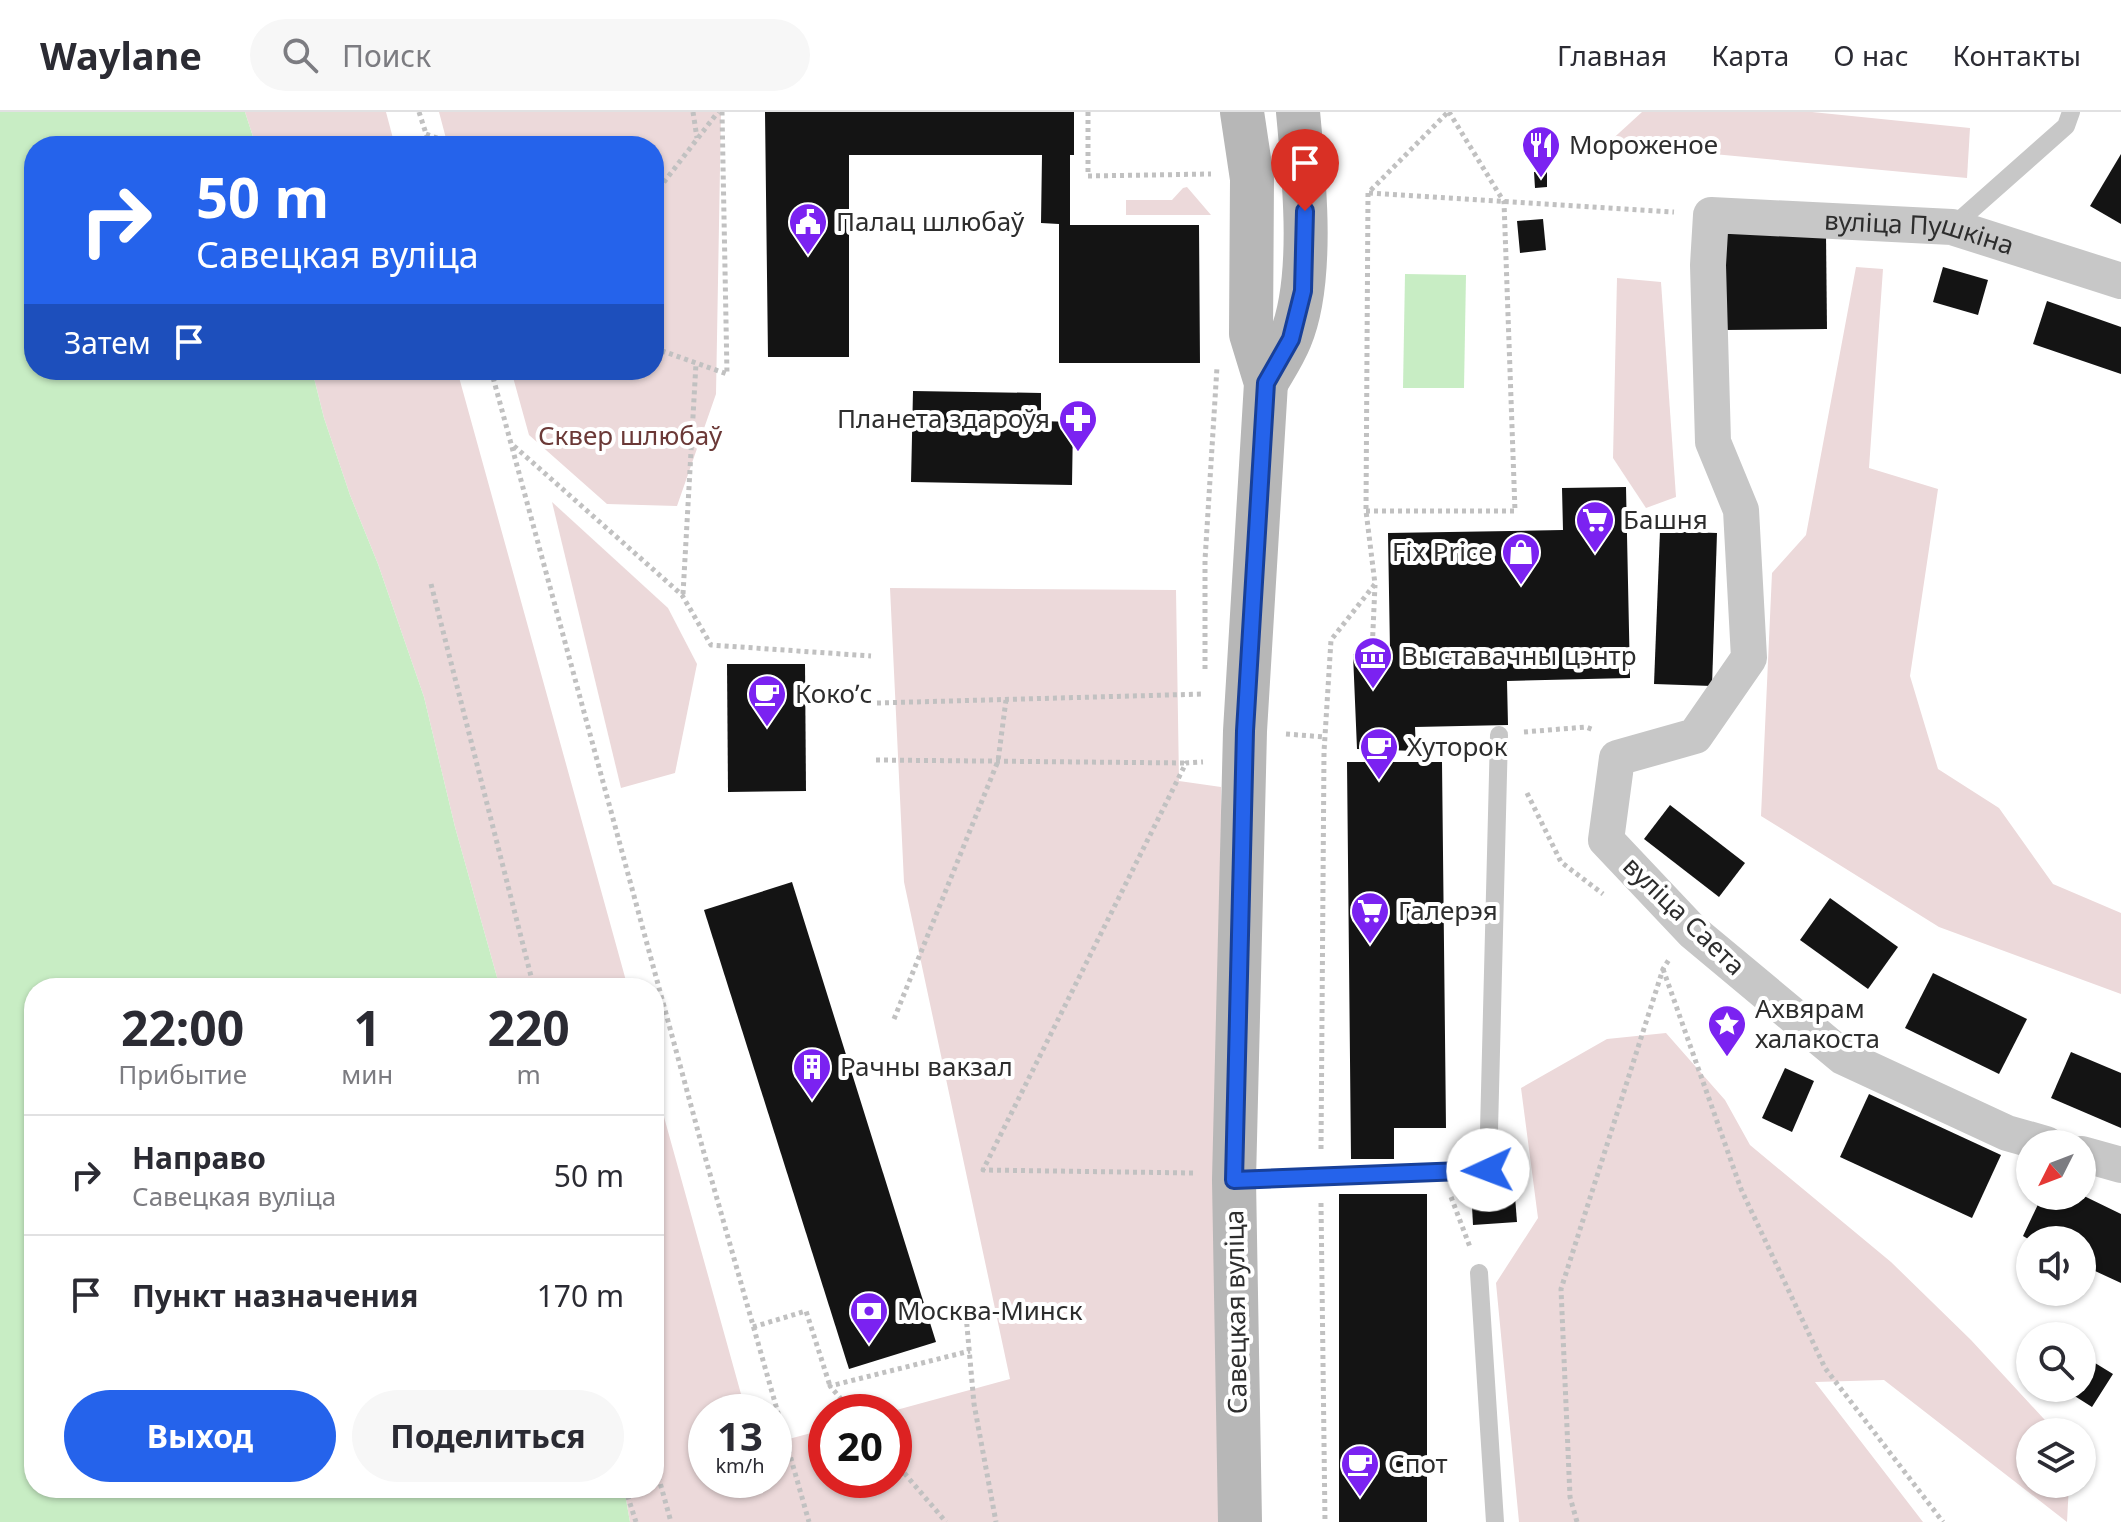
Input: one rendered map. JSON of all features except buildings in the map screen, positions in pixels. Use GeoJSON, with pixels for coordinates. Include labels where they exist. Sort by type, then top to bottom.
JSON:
{"type":"FeatureCollection","features":[{"type":"Feature","properties":{"kind":"main road","name":"Савецкая вуліца"},"geometry":{"type":"LineString","coordinates":[[1240,1522],[1217,1176],[1266,383],[1251,334],[1252,179],[1242,112]]}},
{"type":"Feature","properties":{"kind":"main road","name":"Савецкая вуліца"},"geometry":{"type":"LineString","coordinates":[[1266,383],[1291,339],[1303,291],[1305,184],[1298,112]]}},
{"type":"Feature","properties":{"kind":"street","name":"вуліца Пушкіна"},"geometry":{"type":"LineString","coordinates":[[1711,215],[1952,227],[2121,281]]}},
{"type":"Feature","properties":{"kind":"street","name":"вуліца Саета"},"geometry":{"type":"LineString","coordinates":[[1711,215],[1708,265],[1713,442],[1741,510],[1749,658],[1695,736],[1617,758],[1606,840],[1693,932],[1843,1057],[2016,1136]]}},
{"type":"Feature","properties":{"kind":"street"},"geometry":{"type":"LineString","coordinates":[[2096,1158],[2121,1165]]}},
{"type":"Feature","properties":{"kind":"lane"},"geometry":{"type":"LineString","coordinates":[[1952,227],[2066,126],[2071,112]]}},
{"type":"Feature","properties":{"kind":"lane"},"geometry":{"type":"LineString","coordinates":[[1217,1176],[1488,1170],[1499,735]]}},
{"type":"Feature","properties":{"kind":"lane"},"geometry":{"type":"LineString","coordinates":[[1479,1273],[1495,1522]]}},
{"type":"Feature","properties":{"kind":"path"},"geometry":{"type":"LineString","coordinates":[[419,112],[426,134],[432,136]]}},
{"type":"Feature","properties":{"kind":"path"},"geometry":{"type":"LineString","coordinates":[[693,112],[698,139]]}},
{"type":"Feature","properties":{"kind":"path"},"geometry":{"type":"LineString","coordinates":[[664,182],[720,112]]}},
{"type":"Feature","properties":{"kind":"path"},"geometry":{"type":"LineString","coordinates":[[664,352],[727,374],[720,112]]}},
{"type":"Feature","properties":{"kind":"path"},"geometry":{"type":"LineString","coordinates":[[1088,112],[1088,176],[1216,174]]}},
{"type":"Feature","properties":{"kind":"path"},"geometry":{"type":"LineString","coordinates":[[1366,511],[1515,511],[1504,202],[1449,112],[1368,193],[1366,511],[1375,584],[1372,652]]}},
{"type":"Feature","properties":{"kind":"path"},"geometry":{"type":"LineString","coordinates":[[1368,193],[1711,215]]}},
{"type":"Feature","properties":{"kind":"path"},"geometry":{"type":"LineString","coordinates":[[682,595],[696,363]]}},
{"type":"Feature","properties":{"kind":"path"},"geometry":{"type":"LineString","coordinates":[[494,380],[657,978]]}},
{"type":"Feature","properties":{"kind":"path"},"geometry":{"type":"LineString","coordinates":[[511,444],[682,595],[711,645],[871,656]]}},
{"type":"Feature","properties":{"kind":"path"},"geometry":{"type":"LineString","coordinates":[[431,584],[531,978]]}},
{"type":"Feature","properties":{"kind":"path"},"geometry":{"type":"LineString","coordinates":[[1325,1522],[1321,1176],[1324,752],[1331,640],[1375,584]]}},
{"type":"Feature","properties":{"kind":"path"},"geometry":{"type":"LineString","coordinates":[[877,703],[1204,694]]}},
{"type":"Feature","properties":{"kind":"path"},"geometry":{"type":"LineString","coordinates":[[894,1019],[998,761],[1006,700]]}},
{"type":"Feature","properties":{"kind":"path"},"geometry":{"type":"LineString","coordinates":[[1499,735],[1565,729]]}},
{"type":"Feature","properties":{"kind":"path"},"geometry":{"type":"LineString","coordinates":[[876,760],[1203,762]]}},
{"type":"Feature","properties":{"kind":"path"},"geometry":{"type":"LineString","coordinates":[[1186,763],[983,1170],[1217,1176]]}},
{"type":"Feature","properties":{"kind":"path"},"geometry":{"type":"LineString","coordinates":[[1527,791],[1561,862]]}},
{"type":"Feature","properties":{"kind":"path"},"geometry":{"type":"LineString","coordinates":[[1577,1522],[1570,1497],[1561,1289],[1663,969],[1675,950],[1693,932]]}},
{"type":"Feature","properties":{"kind":"path"},"geometry":{"type":"LineString","coordinates":[[1663,969],[1741,1189],[1825,1368],[1943,1522]]}},
{"type":"Feature","properties":{"kind":"path"},"geometry":{"type":"LineString","coordinates":[[664,1002],[809,1522]]}},
{"type":"Feature","properties":{"kind":"path"},"geometry":{"type":"LineString","coordinates":[[1386,1173],[1452,1198],[1479,1273]]}},
{"type":"Feature","properties":{"kind":"path"},"geometry":{"type":"LineString","coordinates":[[753,1327],[806,1311],[830,1386],[837,1394]]}},
{"type":"Feature","properties":{"kind":"path"},"geometry":{"type":"LineString","coordinates":[[966,1315],[974,1404],[996,1522]]}},
{"type":"Feature","properties":{"kind":"path"},"geometry":{"type":"LineString","coordinates":[[830,1386],[970,1351]]}},
{"type":"Feature","properties":{"kind":"path"},"geometry":{"type":"LineString","coordinates":[[912,1482],[946,1522]]}},
{"type":"Feature","properties":{"kind":"path"},"geometry":{"type":"LineString","coordinates":[[664,1497],[671,1522]]}},
{"type":"Feature","properties":{"kind":"path"},"geometry":{"type":"LineString","coordinates":[[628,1498],[636,1522]]}},
{"type":"Feature","properties":{"kind":"green space"},"geometry":{"type":"Polygon","coordinates":[[[245,112],[386,112],[392,136],[253,136],[245,112]]]}},
{"type":"Feature","properties":{"kind":"green space","name":"Сквер шлюбаў"},"geometry":{"type":"Polygon","coordinates":[[[439,112],[721,112],[716,394],[677,506],[607,504],[529,435],[514,380],[664,380],[664,136],[445,136],[439,112]]]}},
{"type":"Feature","properties":{"kind":"green space"},"geometry":{"type":"Polygon","coordinates":[[[1642,112],[1812,112],[1970,128],[1967,178],[1607,144],[1642,112]]]}},
{"type":"Feature","properties":{"kind":"green space"},"geometry":{"type":"Polygon","coordinates":[[[1187,187],[1211,215],[1126,215],[1126,200],[1172,200],[1187,187]]]}},
{"type":"Feature","properties":{"kind":"green space"},"geometry":{"type":"Polygon","coordinates":[[[1856,267],[1883,269],[1869,468],[1938,489],[1910,676],[1938,769],[1999,808],[2053,884],[2121,913],[2121,994],[1939,927],[1761,816],[1772,573],[1806,535],[1856,267]]]}},
{"type":"Feature","properties":{"kind":"green space"},"geometry":{"type":"Polygon","coordinates":[[[1617,278],[1661,282],[1676,497],[1646,508],[1613,458],[1617,278]]]}},
{"type":"Feature","properties":{"kind":"green space"},"geometry":{"type":"Polygon","coordinates":[[[314,380],[460,380],[625,978],[497,978],[455,827],[424,697],[324,418],[314,380]]]}},
{"type":"Feature","properties":{"kind":"green space"},"geometry":{"type":"Polygon","coordinates":[[[552,502],[668,608],[697,664],[675,773],[621,788],[552,502]]]}},
{"type":"Feature","properties":{"kind":"green space"},"geometry":{"type":"Polygon","coordinates":[[[890,588],[1176,590],[1179,781],[1221,787],[1218,1522],[630,1522],[626,1498],[664,1498],[664,1117],[741,1394],[688,1394],[688,1498],[792,1498],[792,1438],[808,1434],[808,1498],[912,1498],[912,1406],[1010,1379],[904,882],[890,588]]]}},
{"type":"Feature","properties":{"kind":"green space"},"geometry":{"type":"Polygon","coordinates":[[[1666,1033],[1725,1100],[1750,1145],[1891,1262],[2016,1389],[2016,1402],[2028,1402],[2043,1418],[2016,1418],[2016,1482],[1884,1380],[1815,1382],[1923,1522],[1519,1522],[1496,1283],[1538,1218],[1521,1088],[1607,1039],[1666,1033]]]}},
{"type":"Feature","properties":{"kind":"green space"},"geometry":{"type":"Polygon","coordinates":[[[2036,1498],[2068,1498],[2067,1522],[2036,1498]]]}},
{"type":"Feature","properties":{"kind":"shaded area"},"geometry":{"type":"Polygon","coordinates":[[[0,112],[245,112],[253,136],[24,136],[24,380],[314,380],[350,495],[378,564],[424,697],[455,827],[497,978],[24,978],[24,1498],[626,1498],[630,1522],[0,1522],[0,112]]]}},
{"type":"Feature","properties":{"kind":"shaded area"},"geometry":{"type":"Polygon","coordinates":[[[1405,274],[1466,275],[1464,388],[1403,388],[1405,274]]]}},
{"type":"Feature","properties":{"kind":"place","name":"Мороженое"},"geometry":{"type":"Point","coordinates":[1541,179]}},
{"type":"Feature","properties":{"kind":"place","name":"Палац шлюбаў"},"geometry":{"type":"Point","coordinates":[808,256]}},
{"type":"Feature","properties":{"kind":"place","name":"Планета здароўя"},"geometry":{"type":"Point","coordinates":[1078,453]}},
{"type":"Feature","properties":{"kind":"place","name":"Башня"},"geometry":{"type":"Point","coordinates":[1595,554]}},
{"type":"Feature","properties":{"kind":"place","name":"Fix Price"},"geometry":{"type":"Point","coordinates":[1521,586]}},
{"type":"Feature","properties":{"kind":"place","name":"Выставачны цэнтр"},"geometry":{"type":"Point","coordinates":[1373,690]}},
{"type":"Feature","properties":{"kind":"place","name":"Кокоʼс"},"geometry":{"type":"Point","coordinates":[767,728]}},
{"type":"Feature","properties":{"kind":"place","name":"Хуторок"},"geometry":{"type":"Point","coordinates":[1379,781]}},
{"type":"Feature","properties":{"kind":"place","name":"Галерэя"},"geometry":{"type":"Point","coordinates":[1370,945]}},
{"type":"Feature","properties":{"kind":"place","name":"Ахвярам халакоста"},"geometry":{"type":"Point","coordinates":[1727,1058]}},
{"type":"Feature","properties":{"kind":"place","name":"Рачны вакзал"},"geometry":{"type":"Point","coordinates":[812,1101]}},
{"type":"Feature","properties":{"kind":"place","name":"Москва-Минск"},"geometry":{"type":"Point","coordinates":[869,1345]}},
{"type":"Feature","properties":{"kind":"place","name":"Спот"},"geometry":{"type":"Point","coordinates":[1360,1498]}},
{"type":"Feature","properties":{"kind":"route"},"geometry":{"type":"LineString","coordinates":[[1305,211],[1303,291],[1291,339],[1266,383],[1245,731],[1234,1180],[1488,1170]]}}]}
